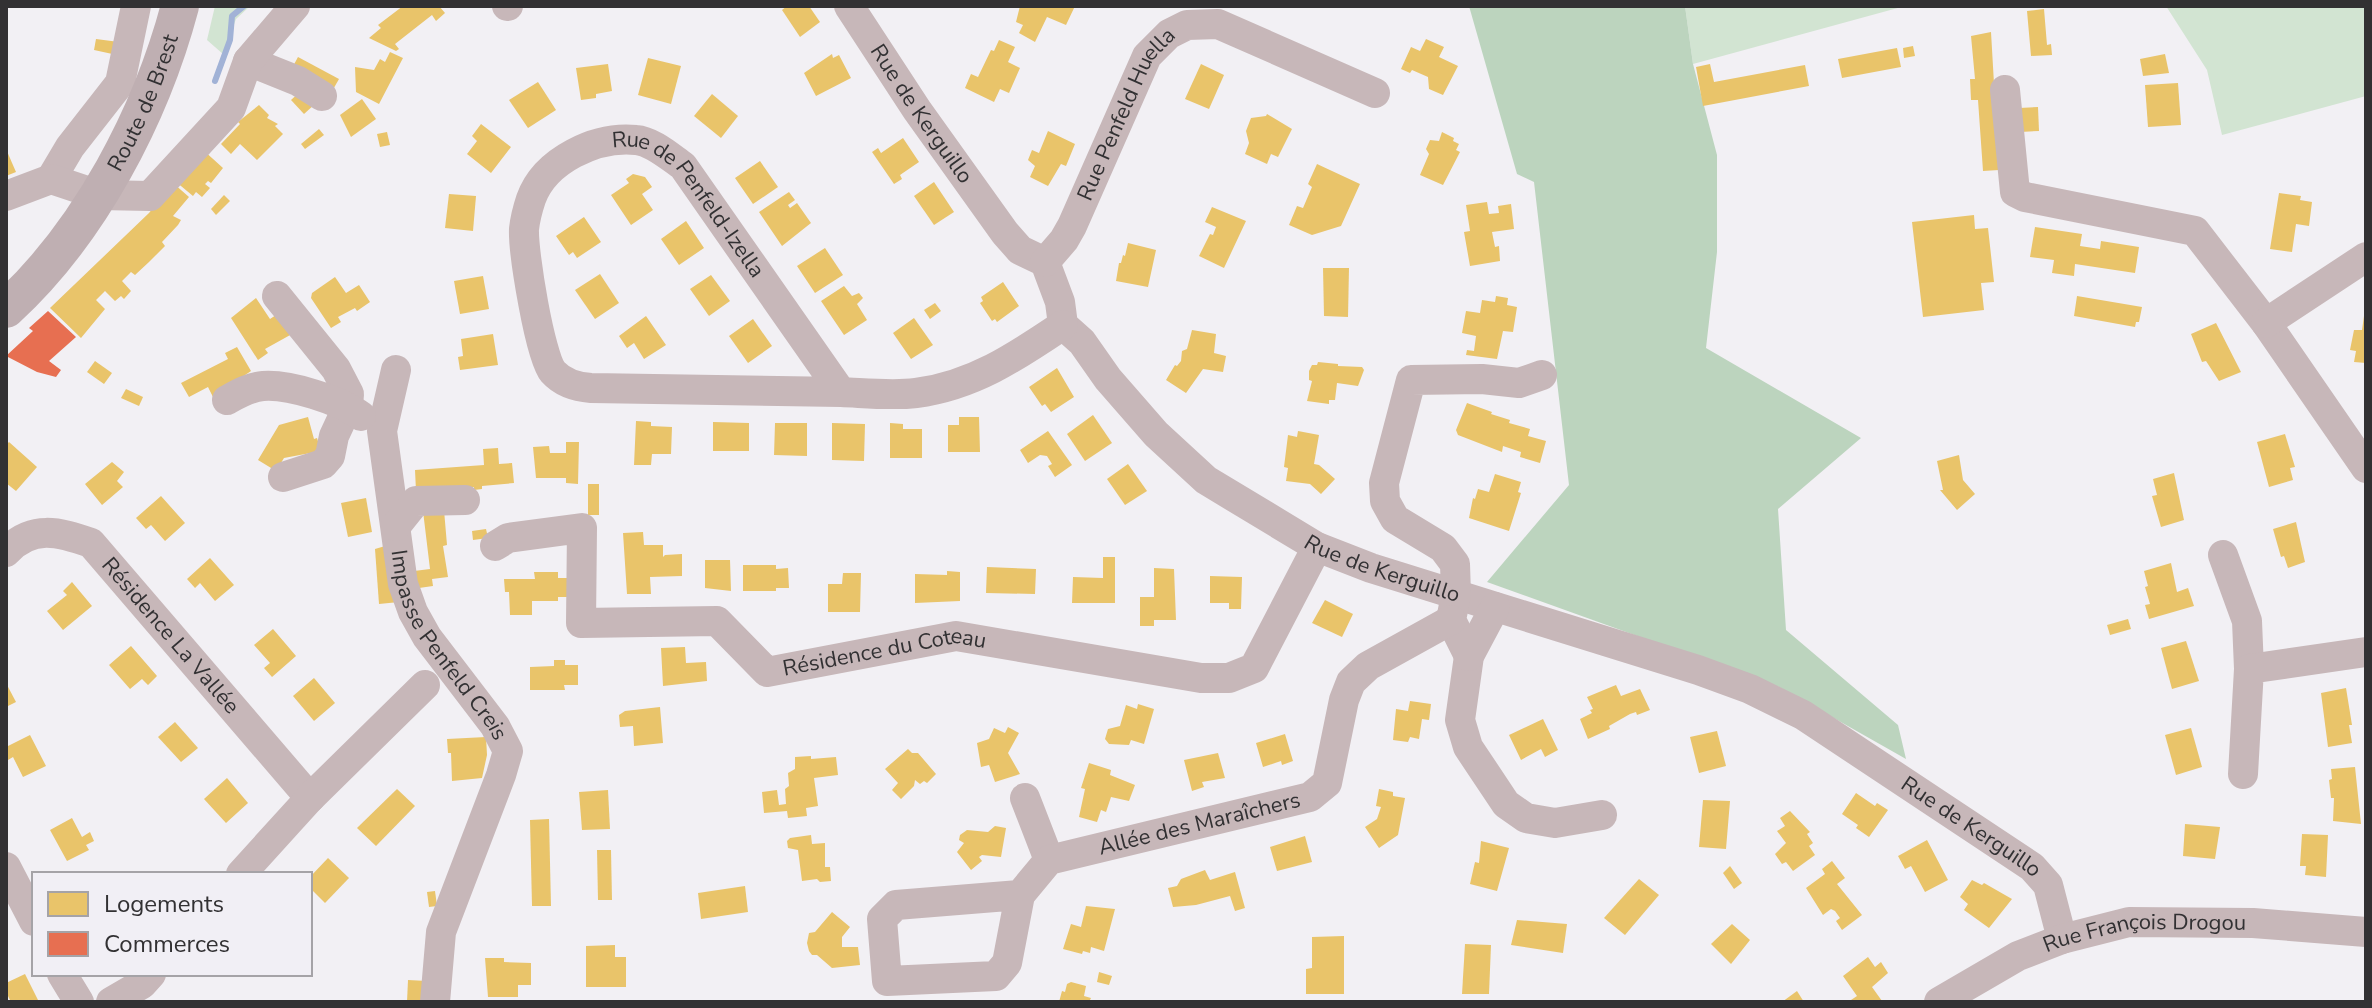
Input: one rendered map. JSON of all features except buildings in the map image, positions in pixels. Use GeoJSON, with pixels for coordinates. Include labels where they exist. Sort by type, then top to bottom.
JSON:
{"type":"FeatureCollection","features":[{"type":"Feature","properties":{"kind":"main road","name":"Route de Brest"},"geometry":{"type":"LineString","coordinates":[[6,309],[24,293],[99,195],[159,74],[180,6]]}},
{"type":"Feature","properties":{"kind":"street"},"geometry":{"type":"LineString","coordinates":[[6,196],[51,179],[70,147],[120,83],[136,6]]}},
{"type":"Feature","properties":{"kind":"street"},"geometry":{"type":"LineString","coordinates":[[51,179],[99,195],[150,196],[231,108],[248,61],[295,6]]}},
{"type":"Feature","properties":{"kind":"street","name":"Rue de Kerguillo"},"geometry":{"type":"LineString","coordinates":[[853,7],[917,110],[1005,233],[1020,250],[1045,262]]}},
{"type":"Feature","properties":{"kind":"street","name":"Rue Penfeld Huella"},"geometry":{"type":"LineString","coordinates":[[1045,262],[1072,226],[1147,56],[1169,34],[1187,25],[1218,24],[1375,93]]}},
{"type":"Feature","properties":{"kind":"street"},"geometry":{"type":"LineString","coordinates":[[248,61],[298,81],[322,96]]}},
{"type":"Feature","properties":{"kind":"street"},"geometry":{"type":"LineString","coordinates":[[2005,90],[2015,192],[2025,197],[2195,231],[2266,323],[2366,468]]}},
{"type":"Feature","properties":{"kind":"street","name":"Rue de Penfeld-Izella"},"geometry":{"type":"LineString","coordinates":[[841,392],[683,166],[664,152],[638,140],[608,141],[576,151],[552,169],[532,196],[524,226],[525,249],[543,347],[551,370],[568,384],[591,388],[841,392],[915,393],[955,385],[996,369],[1063,325]]}},
{"type":"Feature","properties":{"kind":"street"},"geometry":{"type":"LineString","coordinates":[[2266,323],[2366,257]]}},
{"type":"Feature","properties":{"kind":"street"},"geometry":{"type":"LineString","coordinates":[[1045,262],[1060,302],[1063,325]]}},
{"type":"Feature","properties":{"kind":"street"},"geometry":{"type":"LineString","coordinates":[[277,296],[336,369],[347,388],[348,406],[334,436],[330,456],[323,464],[283,477]]}},
{"type":"Feature","properties":{"kind":"street","name":"Rue de Kerguillo"},"geometry":{"type":"LineString","coordinates":[[1063,325],[1082,342],[1108,379],[1156,434],[1206,480],[1317,547],[1453,607],[1495,607],[1698,670],[1750,689],[1803,715],[2032,867],[2048,885],[2062,939]]}},
{"type":"Feature","properties":{"kind":"street","name":"Impasse Penfeld Creis"},"geometry":{"type":"LineString","coordinates":[[396,370],[382,431],[403,584],[413,612],[427,637],[495,726],[508,751],[441,932],[435,1002]]}},
{"type":"Feature","properties":{"kind":"street"},"geometry":{"type":"LineString","coordinates":[[1469,656],[1453,607],[1455,564],[1443,548],[1395,519],[1385,501],[1384,483],[1411,380],[1482,379],[1519,383],[1542,375]]}},
{"type":"Feature","properties":{"kind":"street"},"geometry":{"type":"LineString","coordinates":[[227,400],[262,386],[328,398],[348,406],[382,431]]}},
{"type":"Feature","properties":{"kind":"street"},"geometry":{"type":"LineString","coordinates":[[366,468],[382,531],[388,538],[397,532],[416,501],[465,500]]}},
{"type":"Feature","properties":{"kind":"street","name":"Résidence du Coteau"},"geometry":{"type":"LineString","coordinates":[[495,546],[508,538],[582,528],[581,623],[717,621],[767,672],[956,636],[1201,678],[1229,678],[1254,668],[1317,547]]}},
{"type":"Feature","properties":{"kind":"street","name":"Résidence La Vallée"},"geometry":{"type":"LineString","coordinates":[[6,552],[36,534],[57,532],[91,543],[310,798]]}},
{"type":"Feature","properties":{"kind":"street"},"geometry":{"type":"LineString","coordinates":[[2223,555],[2247,621],[2249,669],[2243,774]]}},
{"type":"Feature","properties":{"kind":"street","name":"Allée des Maraîchers"},"geometry":{"type":"LineString","coordinates":[[1049,860],[1310,797],[1327,783],[1344,700],[1351,682],[1368,666],[1453,607]]}},
{"type":"Feature","properties":{"kind":"street"},"geometry":{"type":"LineString","coordinates":[[1495,607],[1469,656],[1460,720],[1468,747],[1506,804],[1526,818],[1555,823],[1602,815]]}},
{"type":"Feature","properties":{"kind":"street"},"geometry":{"type":"LineString","coordinates":[[1397,648],[1469,656]]}},
{"type":"Feature","properties":{"kind":"street"},"geometry":{"type":"LineString","coordinates":[[2249,669],[2366,652]]}},
{"type":"Feature","properties":{"kind":"street"},"geometry":{"type":"LineString","coordinates":[[243,872],[310,798],[425,685]]}},
{"type":"Feature","properties":{"kind":"street"},"geometry":{"type":"LineString","coordinates":[[1020,895],[896,905],[882,919],[887,981],[996,976],[1007,963],[1020,895],[1049,860],[1025,798]]}},
{"type":"Feature","properties":{"kind":"street"},"geometry":{"type":"LineString","coordinates":[[6,867],[32,917]]}},
{"type":"Feature","properties":{"kind":"street","name":"Rue François Drogou"},"geometry":{"type":"LineString","coordinates":[[1939,1002],[2008,961],[2062,939],[2129,922],[2253,923],[2366,932]]}},
{"type":"Feature","properties":{"kind":"street"},"geometry":{"type":"LineString","coordinates":[[63,976],[79,1002]]}},
{"type":"Feature","properties":{"kind":"street"},"geometry":{"type":"LineString","coordinates":[[111,1002],[142,984],[149,976]]}},
{"type":"Feature","properties":{"kind":"green space"},"geometry":{"type":"Polygon","coordinates":[[[215,6],[250,6],[236,19],[223,54],[207,40],[215,6]]]}},
{"type":"Feature","properties":{"kind":"green space"},"geometry":{"type":"Polygon","coordinates":[[[1469,6],[1685,6],[1693,64],[1717,155],[1717,252],[1706,348],[1861,438],[1778,509],[1786,630],[1898,725],[1906,759],[1779,687],[1487,582],[1569,485],[1534,182],[1517,174],[1469,6]]]}},
{"type":"Feature","properties":{"kind":"green space"},"geometry":{"type":"Polygon","coordinates":[[[1685,6],[1905,6],[1693,64],[1685,6]]]}},
{"type":"Feature","properties":{"kind":"green space"},"geometry":{"type":"Polygon","coordinates":[[[2166,6],[2366,6],[2366,96],[2222,135],[2207,70],[2166,6]]]}},
{"type":"Feature","properties":{"kind":"waterway"},"geometry":{"type":"LineString","coordinates":[[215,81],[230,40],[232,16],[244,6]]}}]}
